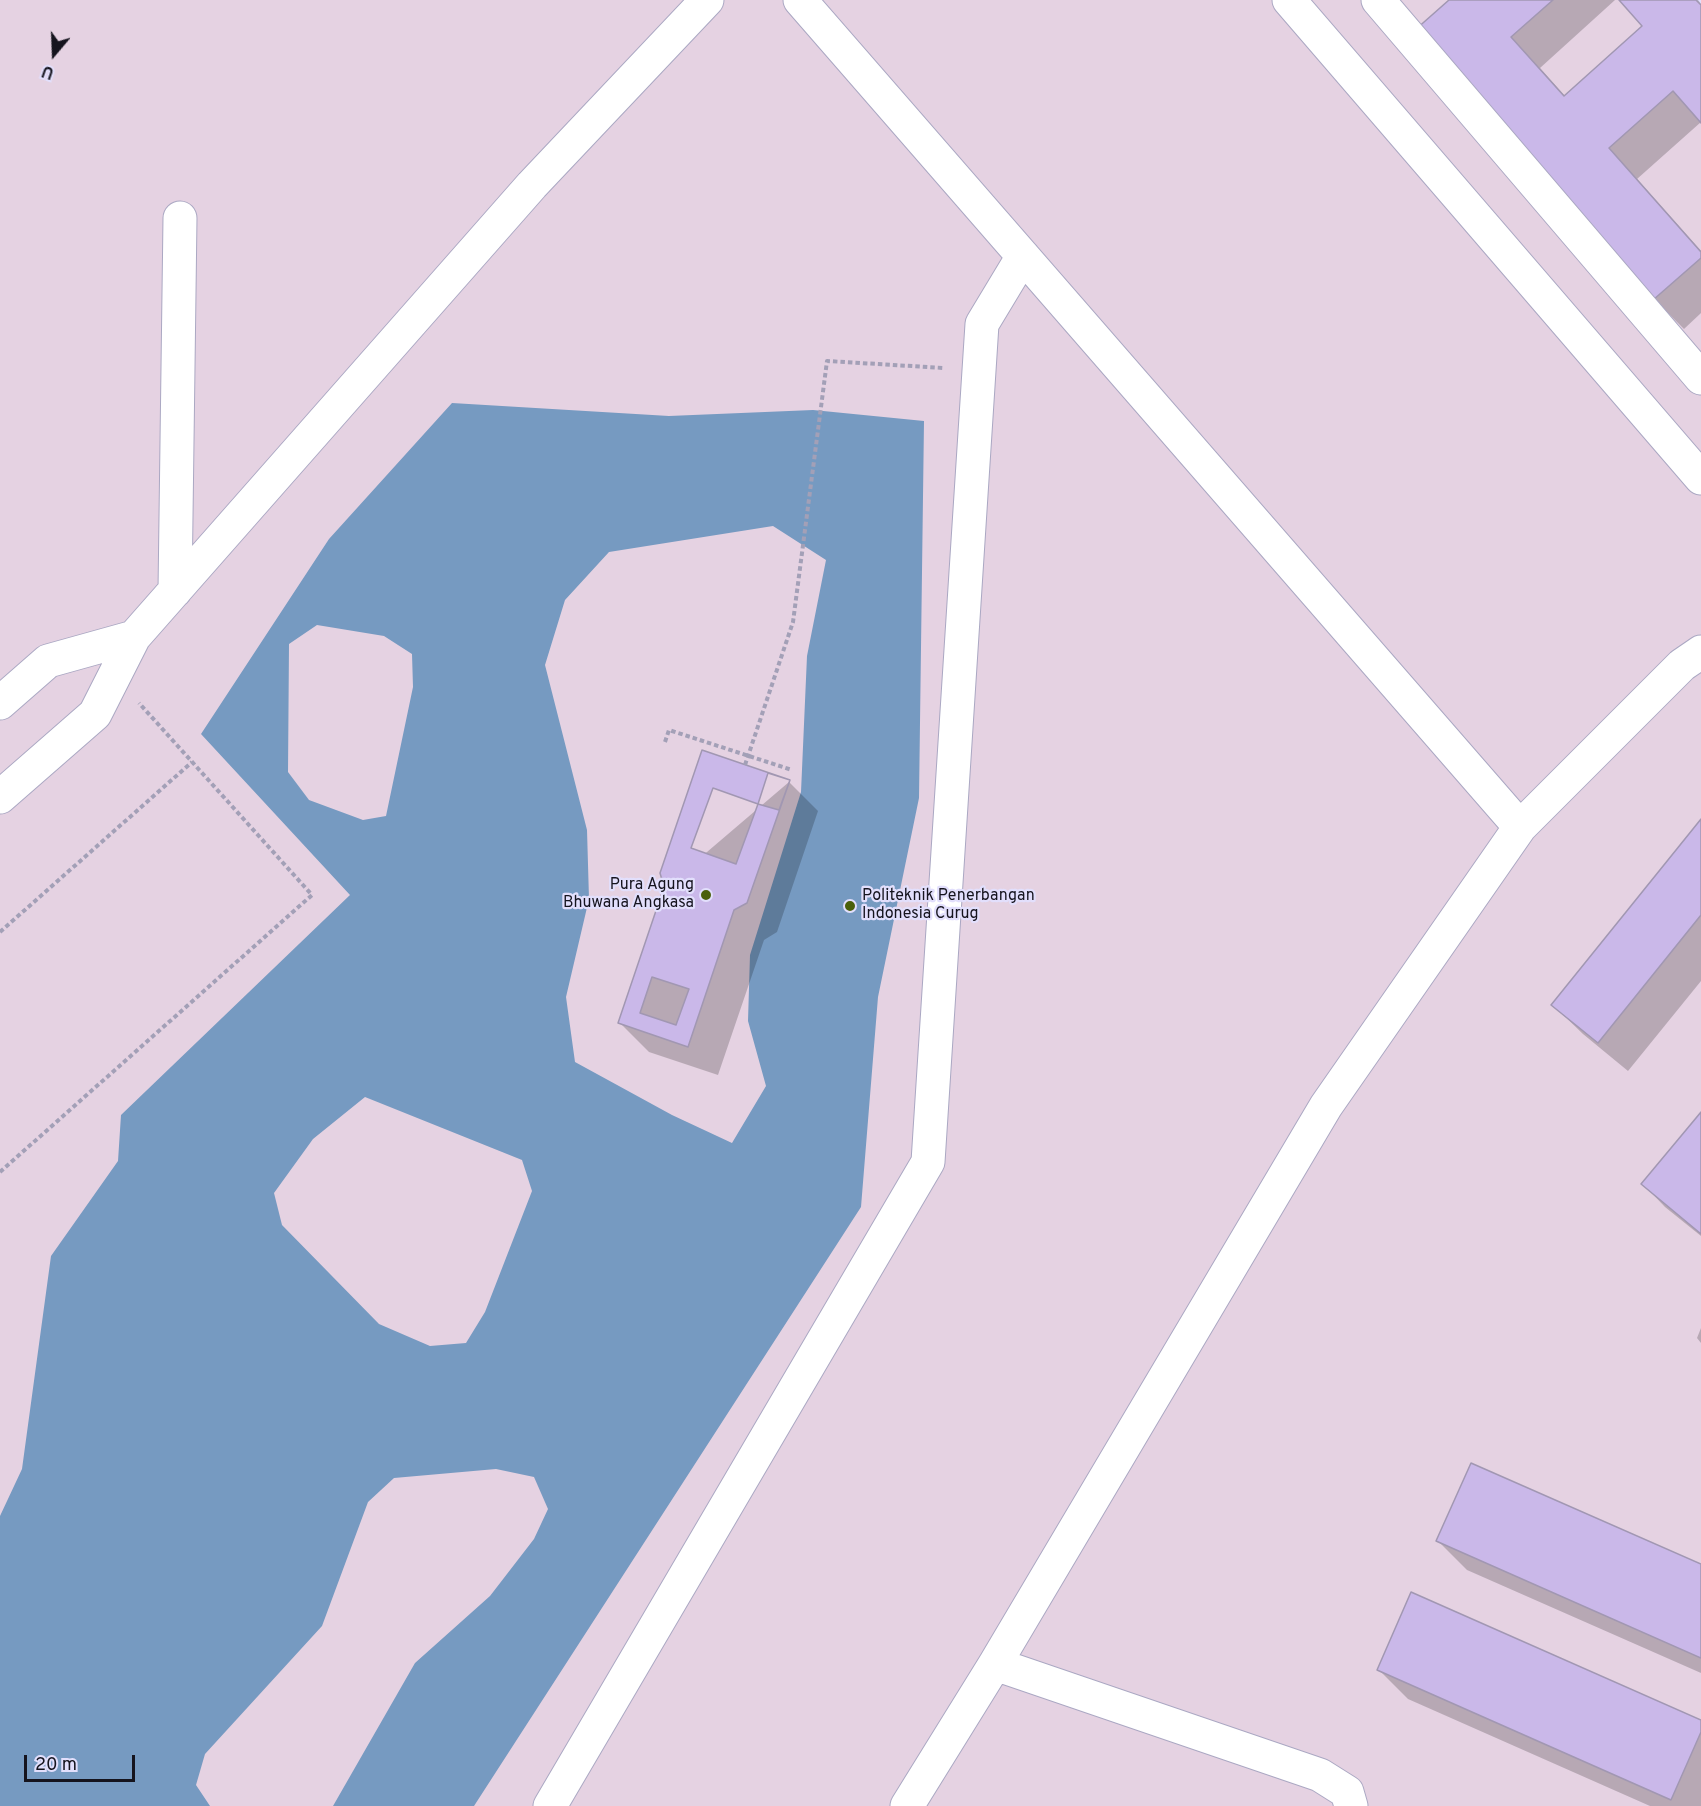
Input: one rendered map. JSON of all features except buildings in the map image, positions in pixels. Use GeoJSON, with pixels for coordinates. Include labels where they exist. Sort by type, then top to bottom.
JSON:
{"type":"FeatureCollection","features":[{"type":"Feature","properties":{"kind":"lane"},"geometry":{"type":"LineString","coordinates":[[0,797],[95,714],[134,637],[532,185],[707,0]]}},
{"type":"Feature","properties":{"kind":"lane"},"geometry":{"type":"LineString","coordinates":[[800,0],[1520,827]]}},
{"type":"Feature","properties":{"kind":"lane"},"geometry":{"type":"LineString","coordinates":[[1289,0],[1701,478]]}},
{"type":"Feature","properties":{"kind":"lane"},"geometry":{"type":"LineString","coordinates":[[1378,0],[1701,378]]}},
{"type":"Feature","properties":{"kind":"lane"},"geometry":{"type":"LineString","coordinates":[[175,591],[180,218]]}},
{"type":"Feature","properties":{"kind":"lane"},"geometry":{"type":"LineString","coordinates":[[550,1806],[928,1162],[982,324],[1023,255]]}},
{"type":"Feature","properties":{"kind":"lane"},"geometry":{"type":"LineString","coordinates":[[0,703],[48,661],[134,637]]}},
{"type":"Feature","properties":{"kind":"lane"},"geometry":{"type":"LineString","coordinates":[[907,1806],[995,1664],[1326,1106],[1520,827],[1695,659]]}},
{"type":"Feature","properties":{"kind":"lane"},"geometry":{"type":"LineString","coordinates":[[995,1664],[1320,1775],[1347,1792],[1351,1806]]}},
{"type":"Feature","properties":{"kind":"path"},"geometry":{"type":"LineString","coordinates":[[745,765],[793,622],[827,361],[979,369]]}},
{"type":"Feature","properties":{"kind":"path"},"geometry":{"type":"LineString","coordinates":[[0,1172],[312,895],[114,676]]}},
{"type":"Feature","properties":{"kind":"path"},"geometry":{"type":"LineString","coordinates":[[665,742],[669,730],[792,770]]}},
{"type":"Feature","properties":{"kind":"path"},"geometry":{"type":"LineString","coordinates":[[0,932],[192,762]]}},
{"type":"Feature","properties":{"kind":"shaded area","name":"Politeknik Penerbangan Indonesia Curug"},"geometry":{"type":"Polygon","coordinates":[[[0,0],[1696,0],[1701,5],[1701,1806],[0,1806],[0,0]]]}},
{"type":"Feature","properties":{"kind":"water"},"geometry":{"type":"Polygon","coordinates":[[[452,403],[669,416],[813,410],[924,421],[919,798],[878,997],[861,1207],[474,1806],[333,1806],[415,1663],[490,1596],[534,1539],[548,1509],[534,1477],[496,1469],[394,1478],[368,1502],[322,1626],[205,1754],[196,1785],[210,1806],[0,1806],[0,1516],[22,1469],[51,1256],[118,1161],[121,1115],[350,895],[201,734],[329,539],[452,403]],[[773,526],[609,552],[565,600],[545,665],[587,830],[589,899],[566,997],[575,1062],[672,1115],[732,1143],[766,1086],[748,1021],[750,955],[801,792],[807,656],[826,560],[773,526]],[[317,625],[289,644],[288,772],[309,800],[363,820],[386,816],[413,687],[412,654],[384,636],[317,625]],[[365,1097],[313,1139],[274,1193],[282,1225],[379,1324],[430,1346],[466,1343],[485,1312],[532,1191],[522,1160],[365,1097]]]}},
{"type":"Feature","properties":{"kind":"place","name":"Pura Agung Bhuwana Angkasa"},"geometry":{"type":"Point","coordinates":[706,895]}},
{"type":"Feature","properties":{"kind":"place","name":"Politeknik Penerbangan Indonesia Curug"},"geometry":{"type":"Point","coordinates":[850,906]}}]}
